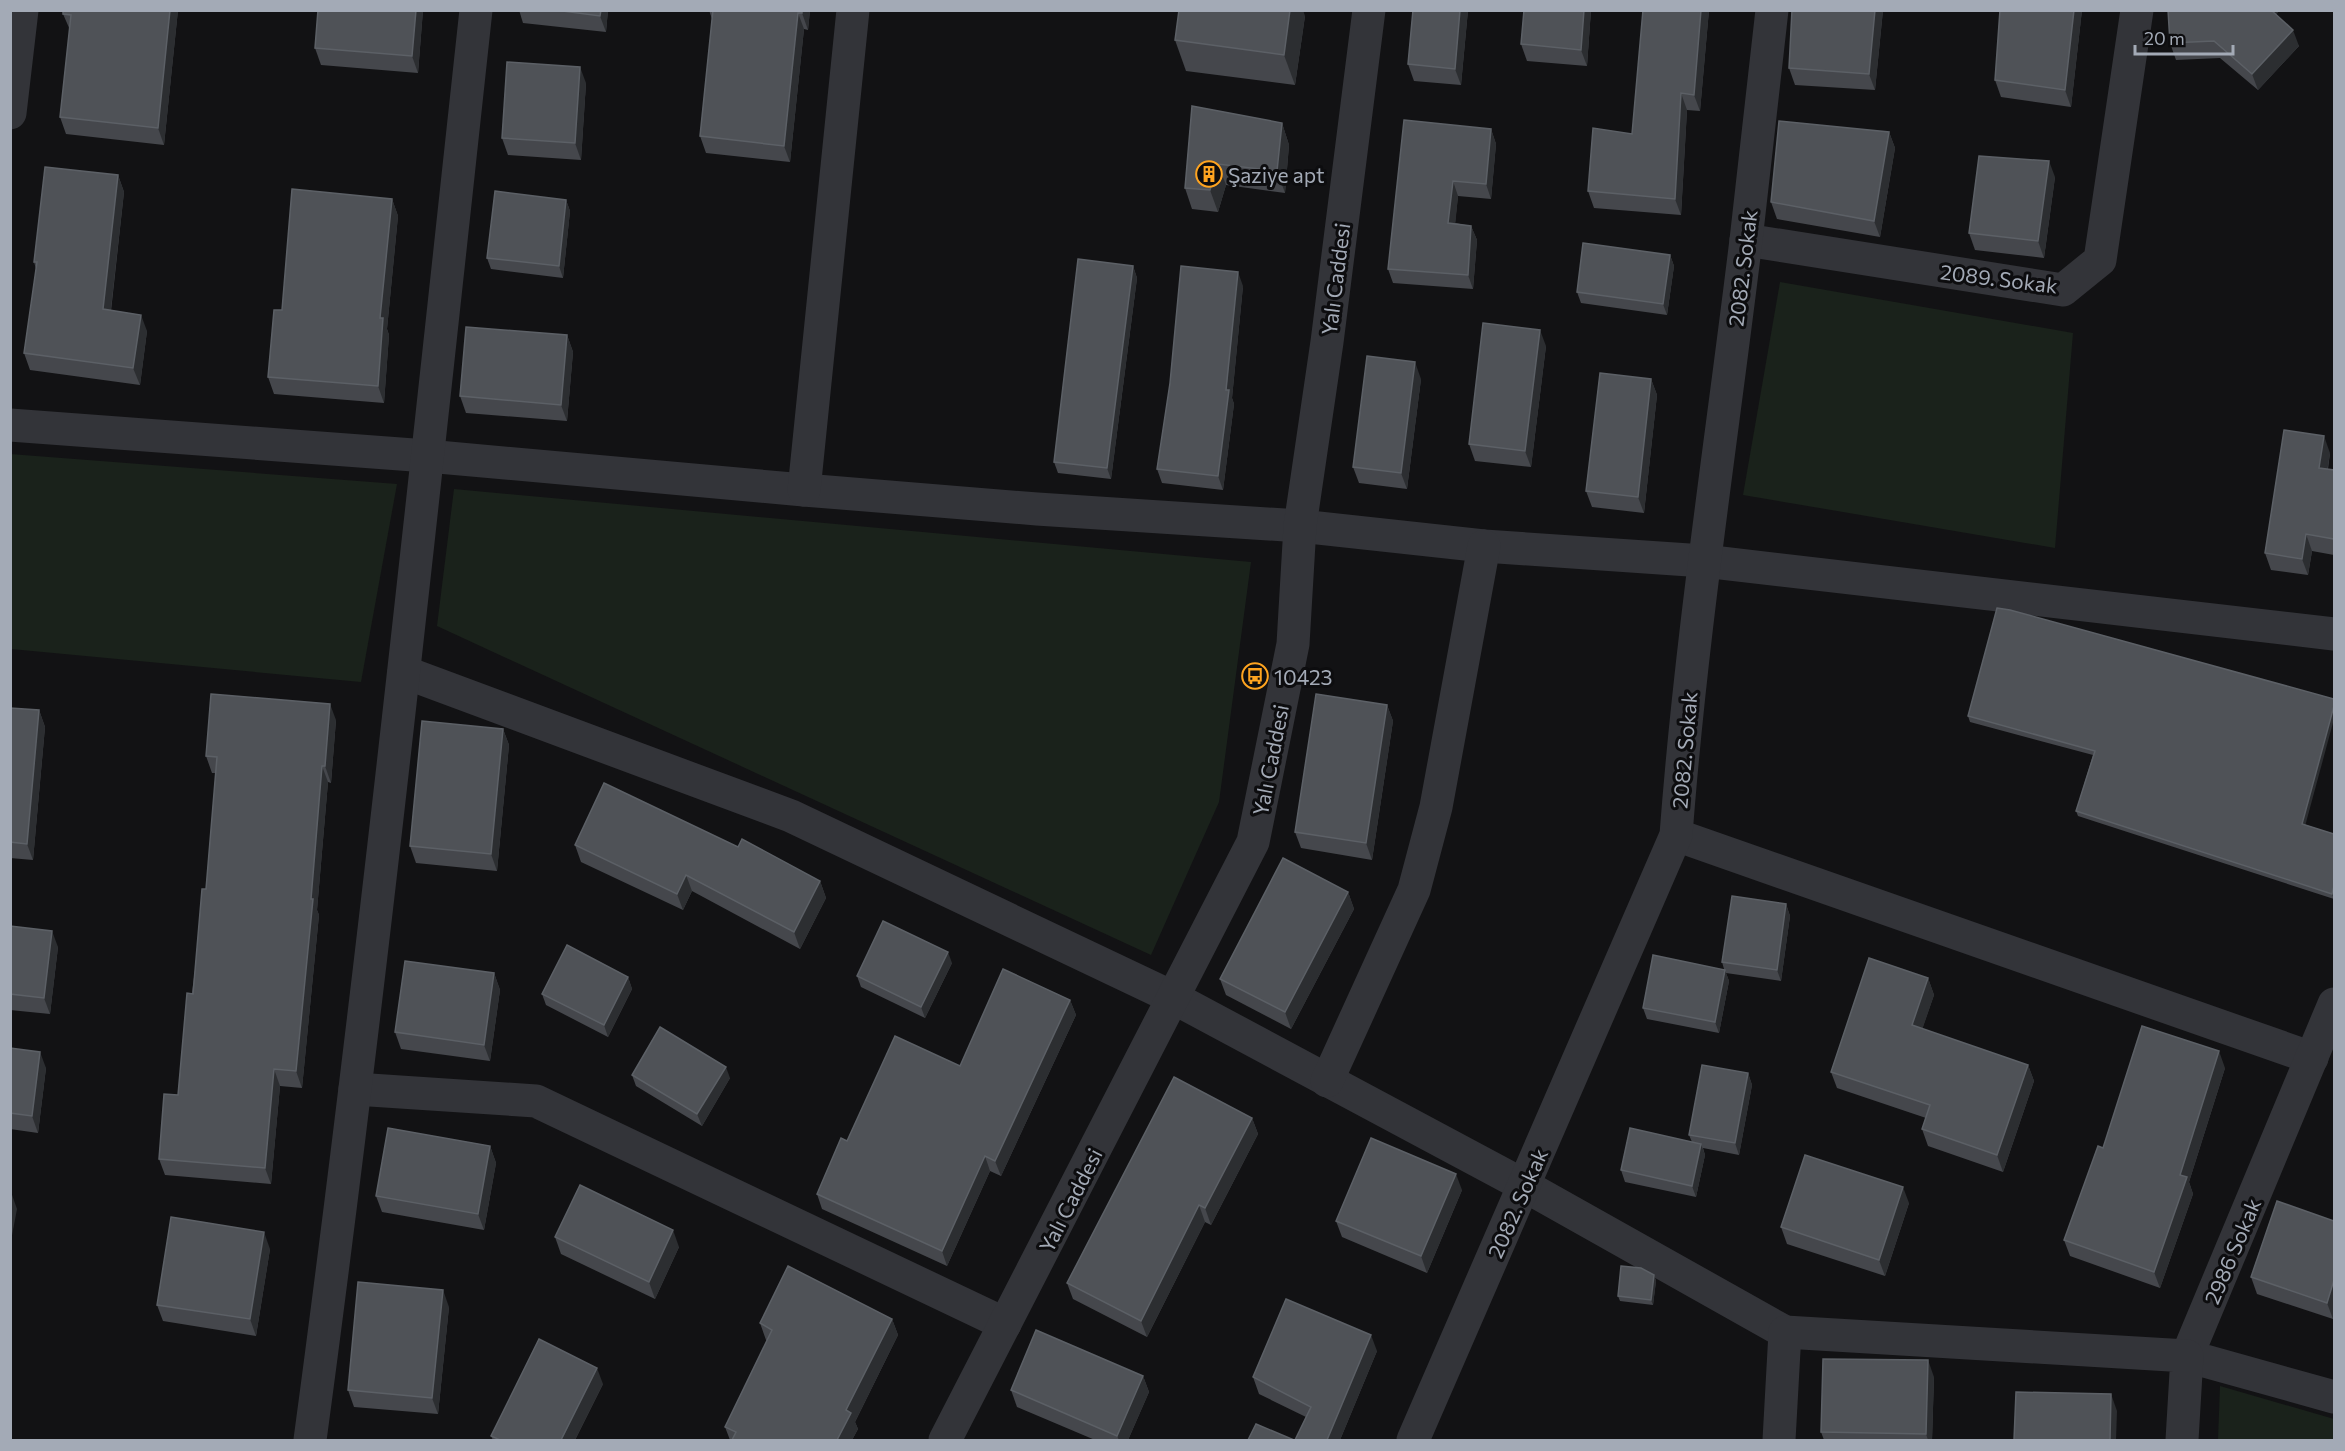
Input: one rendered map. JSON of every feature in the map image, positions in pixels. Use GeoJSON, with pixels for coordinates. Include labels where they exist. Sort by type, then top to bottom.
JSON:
{"type":"FeatureCollection","features":[{"type":"Feature","properties":{"kind":"street"},"geometry":{"type":"LineString","coordinates":[[10,113],[22,10]]}},
{"type":"Feature","properties":{"kind":"street"},"geometry":{"type":"LineString","coordinates":[[310,1440],[355,1089],[404,672],[476,10]]}},
{"type":"Feature","properties":{"kind":"street"},"geometry":{"type":"LineString","coordinates":[[804,490],[853,10]]}},
{"type":"Feature","properties":{"kind":"street","name":"Yalı Caddesi"},"geometry":{"type":"LineString","coordinates":[[945,1440],[1253,842],[1293,644],[1300,526],[1327,342],[1369,10]]}},
{"type":"Feature","properties":{"kind":"street","name":"2082. Sokak"},"geometry":{"type":"LineString","coordinates":[[1413,1440],[1676,835],[1682,753],[1704,561],[1746,240],[1772,10]]}},
{"type":"Feature","properties":{"kind":"street","name":"2089. Sokak"},"geometry":{"type":"LineString","coordinates":[[1746,240],[2063,290],[2100,260],[2137,10]]}},
{"type":"Feature","properties":{"kind":"street"},"geometry":{"type":"LineString","coordinates":[[10,425],[427,456],[1037,509],[1300,526],[1484,546],[1704,561],[2334,634]]}},
{"type":"Feature","properties":{"kind":"street"},"geometry":{"type":"LineString","coordinates":[[1327,1081],[1414,890],[1436,807],[1484,546]]}},
{"type":"Feature","properties":{"kind":"street"},"geometry":{"type":"LineString","coordinates":[[404,672],[791,816],[1174,998],[1525,1186],[1785,1332],[2187,1356],[2334,1397]]}},
{"type":"Feature","properties":{"kind":"street"},"geometry":{"type":"LineString","coordinates":[[1676,835],[2312,1058]]}},
{"type":"Feature","properties":{"kind":"street","name":"2986 Sokak"},"geometry":{"type":"LineString","coordinates":[[2182,1440],[2187,1356],[2334,1004]]}},
{"type":"Feature","properties":{"kind":"street"},"geometry":{"type":"LineString","coordinates":[[355,1089],[536,1101],[1005,1324]]}},
{"type":"Feature","properties":{"kind":"street"},"geometry":{"type":"LineString","coordinates":[[1779,1440],[1785,1332]]}},
{"type":"Feature","properties":{"kind":"shaded area"},"geometry":{"type":"Polygon","coordinates":[[[1780,282],[2073,333],[2055,548],[1743,495],[1780,282]]]}},
{"type":"Feature","properties":{"kind":"shaded area"},"geometry":{"type":"Polygon","coordinates":[[[10,454],[397,484],[361,682],[11,649],[10,454]]]}},
{"type":"Feature","properties":{"kind":"shaded area"},"geometry":{"type":"Polygon","coordinates":[[[454,489],[1251,562],[1219,802],[1151,955],[437,626],[454,489]]]}},
{"type":"Feature","properties":{"kind":"shaded area"},"geometry":{"type":"Polygon","coordinates":[[[2220,1386],[2334,1419],[2334,1440],[2218,1440],[2220,1386]]]}},
{"type":"Feature","properties":{"kind":"building"},"geometry":{"type":"Polygon","coordinates":[[[63,10],[170,10],[158,128],[60,117],[71,15],[63,14],[63,10]]]}},
{"type":"Feature","properties":{"kind":"building"},"geometry":{"type":"Polygon","coordinates":[[[318,10],[416,10],[412,56],[315,48],[318,10]]]}},
{"type":"Feature","properties":{"kind":"building"},"geometry":{"type":"Polygon","coordinates":[[[555,10],[601,10],[600,16],[555,10]]]}},
{"type":"Feature","properties":{"kind":"building"},"geometry":{"type":"Polygon","coordinates":[[[713,10],[802,10],[802,13],[798,13],[784,146],[700,136],[713,10]]]}},
{"type":"Feature","properties":{"kind":"building"},"geometry":{"type":"Polygon","coordinates":[[[1179,10],[1290,10],[1284,55],[1175,40],[1179,10]]]}},
{"type":"Feature","properties":{"kind":"building"},"geometry":{"type":"Polygon","coordinates":[[[1413,10],[1460,10],[1455,69],[1408,64],[1413,10]]]}},
{"type":"Feature","properties":{"kind":"building"},"geometry":{"type":"Polygon","coordinates":[[[1524,10],[1584,10],[1581,50],[1521,44],[1524,10]]]}},
{"type":"Feature","properties":{"kind":"building"},"geometry":{"type":"Polygon","coordinates":[[[1643,10],[1701,10],[1694,95],[1681,93],[1675,199],[1588,191],[1593,128],[1632,134],[1643,10]]]}},
{"type":"Feature","properties":{"kind":"building"},"geometry":{"type":"Polygon","coordinates":[[[1792,10],[1875,10],[1869,74],[1789,68],[1792,10]]]}},
{"type":"Feature","properties":{"kind":"building"},"geometry":{"type":"Polygon","coordinates":[[[2000,10],[2074,10],[2065,90],[1995,80],[2000,10]]]}},
{"type":"Feature","properties":{"kind":"building"},"geometry":{"type":"Polygon","coordinates":[[[2168,10],[2271,10],[2293,30],[2252,74],[2214,41],[2170,43],[2168,10]]]}},
{"type":"Feature","properties":{"kind":"building"},"geometry":{"type":"Polygon","coordinates":[[[507,62],[580,67],[575,143],[502,138],[507,62]]]}},
{"type":"Feature","properties":{"kind":"building"},"geometry":{"type":"Polygon","coordinates":[[[1192,106],[1282,123],[1277,171],[1218,164],[1210,190],[1185,188],[1192,106]]]}},
{"type":"Feature","properties":{"kind":"building"},"geometry":{"type":"Polygon","coordinates":[[[1404,120],[1491,129],[1486,184],[1453,181],[1448,223],[1471,226],[1468,275],[1388,269],[1404,120]]]}},
{"type":"Feature","properties":{"kind":"building"},"geometry":{"type":"Polygon","coordinates":[[[1779,121],[1889,132],[1874,221],[1771,202],[1779,121]]]}},
{"type":"Feature","properties":{"kind":"building"},"geometry":{"type":"Polygon","coordinates":[[[1979,156],[2049,161],[2038,241],[1969,233],[1979,156]]]}},
{"type":"Feature","properties":{"kind":"building"},"geometry":{"type":"Polygon","coordinates":[[[45,167],[118,175],[103,309],[141,315],[133,368],[24,353],[37,262],[34,262],[45,167]]]}},
{"type":"Feature","properties":{"kind":"building"},"geometry":{"type":"Polygon","coordinates":[[[292,189],[392,199],[380,318],[383,318],[378,386],[268,377],[274,310],[282,310],[292,189]]]}},
{"type":"Feature","properties":{"kind":"building"},"geometry":{"type":"Polygon","coordinates":[[[495,191],[566,200],[559,266],[487,258],[495,191]]]}},
{"type":"Feature","properties":{"kind":"building"},"geometry":{"type":"Polygon","coordinates":[[[1583,243],[1670,255],[1663,304],[1577,292],[1583,243]]]}},
{"type":"Feature","properties":{"kind":"building"},"geometry":{"type":"Polygon","coordinates":[[[1078,259],[1133,266],[1107,468],[1054,462],[1078,259]]]}},
{"type":"Feature","properties":{"kind":"building"},"geometry":{"type":"Polygon","coordinates":[[[1181,266],[1238,272],[1226,390],[1229,390],[1218,476],[1157,469],[1170,383],[1181,266]]]}},
{"type":"Feature","properties":{"kind":"building"},"geometry":{"type":"Polygon","coordinates":[[[1483,323],[1540,330],[1525,451],[1469,444],[1483,323]]]}},
{"type":"Feature","properties":{"kind":"building"},"geometry":{"type":"Polygon","coordinates":[[[466,327],[567,335],[561,405],[460,396],[466,327]]]}},
{"type":"Feature","properties":{"kind":"building"},"geometry":{"type":"Polygon","coordinates":[[[1367,356],[1415,362],[1401,473],[1353,467],[1367,356]]]}},
{"type":"Feature","properties":{"kind":"building"},"geometry":{"type":"Polygon","coordinates":[[[1600,373],[1651,379],[1638,497],[1586,491],[1600,373]]]}},
{"type":"Feature","properties":{"kind":"building"},"geometry":{"type":"Polygon","coordinates":[[[2284,430],[2324,436],[2319,468],[2334,470],[2334,539],[2306,534],[2302,559],[2265,553],[2284,430]]]}},
{"type":"Feature","properties":{"kind":"building"},"geometry":{"type":"Polygon","coordinates":[[[1997,608],[2334,699],[2302,824],[2334,834],[2332,894],[2076,811],[2095,751],[1968,716],[1997,608]]]}},
{"type":"Feature","properties":{"kind":"building"},"geometry":{"type":"Polygon","coordinates":[[[211,694],[330,704],[325,766],[322,766],[311,899],[313,899],[296,1071],[274,1069],[265,1168],[159,1159],[164,1094],[178,1095],[187,993],[193,994],[202,889],[206,889],[217,757],[206,756],[211,694]]]}},
{"type":"Feature","properties":{"kind":"building"},"geometry":{"type":"Polygon","coordinates":[[[1316,694],[1387,705],[1366,843],[1295,832],[1316,694]]]}},
{"type":"Feature","properties":{"kind":"building"},"geometry":{"type":"Polygon","coordinates":[[[10,708],[39,710],[27,844],[10,842],[10,708]]]}},
{"type":"Feature","properties":{"kind":"building"},"geometry":{"type":"Polygon","coordinates":[[[422,721],[503,729],[491,854],[410,846],[422,721]]]}},
{"type":"Feature","properties":{"kind":"building"},"geometry":{"type":"Polygon","coordinates":[[[604,783],[738,847],[742,839],[820,881],[794,932],[686,875],[677,894],[575,845],[604,783]]]}},
{"type":"Feature","properties":{"kind":"building"},"geometry":{"type":"Polygon","coordinates":[[[1283,858],[1348,892],[1285,1012],[1220,979],[1283,858]]]}},
{"type":"Feature","properties":{"kind":"building"},"geometry":{"type":"Polygon","coordinates":[[[1732,896],[1786,904],[1777,970],[1722,962],[1732,896]]]}},
{"type":"Feature","properties":{"kind":"building"},"geometry":{"type":"Polygon","coordinates":[[[883,921],[948,952],[921,1007],[857,976],[883,921]]]}},
{"type":"Feature","properties":{"kind":"building"},"geometry":{"type":"Polygon","coordinates":[[[10,926],[52,931],[44,998],[10,994],[10,926]]]}},
{"type":"Feature","properties":{"kind":"building"},"geometry":{"type":"Polygon","coordinates":[[[567,945],[628,977],[604,1025],[542,994],[567,945]]]}},
{"type":"Feature","properties":{"kind":"building"},"geometry":{"type":"Polygon","coordinates":[[[1653,955],[1725,970],[1715,1022],[1643,1008],[1653,955]]]}},
{"type":"Feature","properties":{"kind":"building"},"geometry":{"type":"Polygon","coordinates":[[[1869,958],[1928,978],[1912,1025],[2028,1065],[1997,1155],[1922,1129],[1930,1105],[1831,1072],[1869,958]]]}},
{"type":"Feature","properties":{"kind":"building"},"geometry":{"type":"Polygon","coordinates":[[[405,961],[494,973],[484,1045],[395,1032],[405,961]]]}},
{"type":"Feature","properties":{"kind":"building"},"geometry":{"type":"Polygon","coordinates":[[[1003,969],[1070,1000],[995,1161],[985,1156],[942,1251],[817,1194],[841,1138],[847,1141],[895,1036],[960,1066],[1003,969]]]}},
{"type":"Feature","properties":{"kind":"building"},"geometry":{"type":"Polygon","coordinates":[[[2142,1026],[2219,1051],[2180,1175],[2187,1177],[2154,1272],[2064,1240],[2098,1146],[2103,1148],[2142,1026]]]}},
{"type":"Feature","properties":{"kind":"building"},"geometry":{"type":"Polygon","coordinates":[[[660,1027],[726,1067],[697,1114],[632,1075],[660,1027]]]}},
{"type":"Feature","properties":{"kind":"building"},"geometry":{"type":"Polygon","coordinates":[[[10,1048],[40,1052],[32,1116],[10,1113],[10,1048]]]}},
{"type":"Feature","properties":{"kind":"building"},"geometry":{"type":"Polygon","coordinates":[[[1702,1065],[1748,1073],[1735,1143],[1689,1135],[1702,1065]]]}},
{"type":"Feature","properties":{"kind":"building"},"geometry":{"type":"Polygon","coordinates":[[[1174,1077],[1252,1118],[1205,1208],[1199,1205],[1141,1321],[1067,1283],[1174,1077]]]}},
{"type":"Feature","properties":{"kind":"building"},"geometry":{"type":"Polygon","coordinates":[[[388,1128],[490,1146],[478,1214],[376,1196],[388,1128]]]}},
{"type":"Feature","properties":{"kind":"building"},"geometry":{"type":"Polygon","coordinates":[[[1630,1128],[1701,1144],[1692,1186],[1621,1170],[1630,1128]]]}},
{"type":"Feature","properties":{"kind":"building"},"geometry":{"type":"Polygon","coordinates":[[[1371,1138],[1456,1174],[1421,1256],[1336,1221],[1371,1138]]]}},
{"type":"Feature","properties":{"kind":"building"},"geometry":{"type":"Polygon","coordinates":[[[1805,1155],[1903,1187],[1879,1260],[1781,1227],[1805,1155]]]}},
{"type":"Feature","properties":{"kind":"building"},"geometry":{"type":"Polygon","coordinates":[[[580,1185],[673,1230],[649,1282],[555,1237],[580,1185]]]}},
{"type":"Feature","properties":{"kind":"building"},"geometry":{"type":"Polygon","coordinates":[[[2277,1201],[2334,1221],[2334,1280],[2327,1303],[2251,1277],[2277,1201]]]}},
{"type":"Feature","properties":{"kind":"building"},"geometry":{"type":"Polygon","coordinates":[[[171,1217],[264,1232],[250,1319],[157,1305],[171,1217]]]}},
{"type":"Feature","properties":{"kind":"building"},"geometry":{"type":"Polygon","coordinates":[[[788,1266],[892,1319],[846,1410],[851,1413],[837,1440],[732,1440],[736,1432],[725,1427],[772,1330],[760,1323],[788,1266]]]}},
{"type":"Feature","properties":{"kind":"building"},"geometry":{"type":"Polygon","coordinates":[[[1621,1266],[1641,1268],[1654,1275],[1651,1300],[1618,1296],[1621,1266]]]}},
{"type":"Feature","properties":{"kind":"building"},"geometry":{"type":"Polygon","coordinates":[[[358,1282],[443,1290],[432,1398],[348,1390],[358,1282]]]}},
{"type":"Feature","properties":{"kind":"building"},"geometry":{"type":"Polygon","coordinates":[[[1286,1299],[1371,1335],[1327,1440],[1295,1440],[1311,1407],[1253,1377],[1286,1299]]]}},
{"type":"Feature","properties":{"kind":"building"},"geometry":{"type":"Polygon","coordinates":[[[1036,1330],[1143,1376],[1117,1436],[1011,1390],[1036,1330]]]}},
{"type":"Feature","properties":{"kind":"building"},"geometry":{"type":"Polygon","coordinates":[[[539,1339],[597,1368],[561,1440],[500,1440],[491,1436],[539,1339]]]}},
{"type":"Feature","properties":{"kind":"building"},"geometry":{"type":"Polygon","coordinates":[[[1823,1359],[1928,1360],[1926,1434],[1821,1432],[1823,1359]]]}},
{"type":"Feature","properties":{"kind":"building"},"geometry":{"type":"Polygon","coordinates":[[[2016,1392],[2111,1394],[2110,1440],[2014,1440],[2016,1392]]]}},
{"type":"Feature","properties":{"kind":"building"},"geometry":{"type":"Polygon","coordinates":[[[1256,1424],[1294,1440],[1248,1440],[1256,1424]]]}},
{"type":"Feature","properties":{"kind":"place","name":"Şaziye apt"},"geometry":{"type":"Point","coordinates":[1209,174]}},
{"type":"Feature","properties":{"kind":"place","name":"10423"},"geometry":{"type":"Point","coordinates":[1255,676]}}]}
